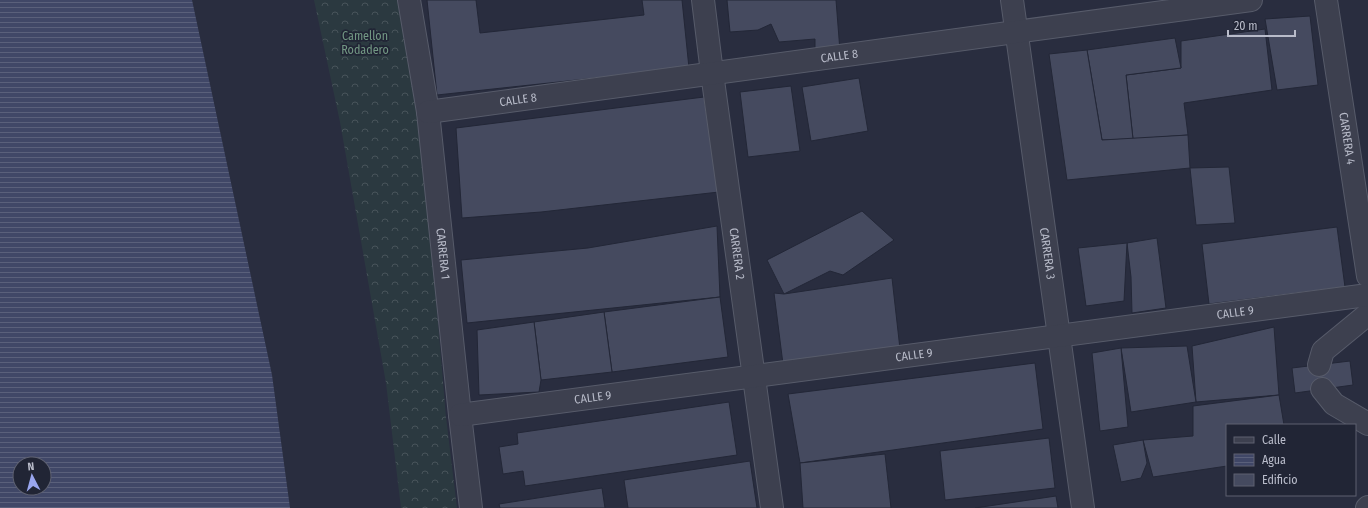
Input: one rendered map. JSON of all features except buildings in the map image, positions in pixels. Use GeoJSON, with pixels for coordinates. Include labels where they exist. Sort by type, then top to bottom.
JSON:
{"type":"FeatureCollection","features":[{"type":"Feature","properties":{"kind":"street","name":"CARRERA 1"},"geometry":{"type":"LineString","coordinates":[[409,0],[428,112],[471,508]]}},
{"type":"Feature","properties":{"kind":"street","name":"CARRERA 2"},"geometry":{"type":"LineString","coordinates":[[703,0],[772,508]]}},
{"type":"Feature","properties":{"kind":"street","name":"CARRERA 3"},"geometry":{"type":"LineString","coordinates":[[1012,0],[1083,508]]}},
{"type":"Feature","properties":{"kind":"street","name":"CALLE 8"},"geometry":{"type":"LineString","coordinates":[[428,112],[1251,0]]}},
{"type":"Feature","properties":{"kind":"street","name":"CARRERA 4"},"geometry":{"type":"LineString","coordinates":[[1326,0],[1368,276]]}},
{"type":"Feature","properties":{"kind":"street","name":"CALLE 9"},"geometry":{"type":"LineString","coordinates":[[460,415],[1368,295]]}},
{"type":"Feature","properties":{"kind":"street"},"geometry":{"type":"LineString","coordinates":[[1319,365],[1324,351],[1368,314]]}},
{"type":"Feature","properties":{"kind":"street"},"geometry":{"type":"LineString","coordinates":[[1322,389],[1334,404],[1368,424]]}},
{"type":"Feature","properties":{"kind":"green space","name":"Camellon Rodadero"},"geometry":{"type":"Polygon","coordinates":[[[314,0],[398,0],[420,110],[446,417],[457,508],[401,508],[386,383],[340,122],[314,0]]]}},
{"type":"Feature","properties":{"kind":"water"},"geometry":{"type":"Polygon","coordinates":[[[0,0],[192,0],[272,375],[290,508],[0,508],[0,0]]]}}]}
